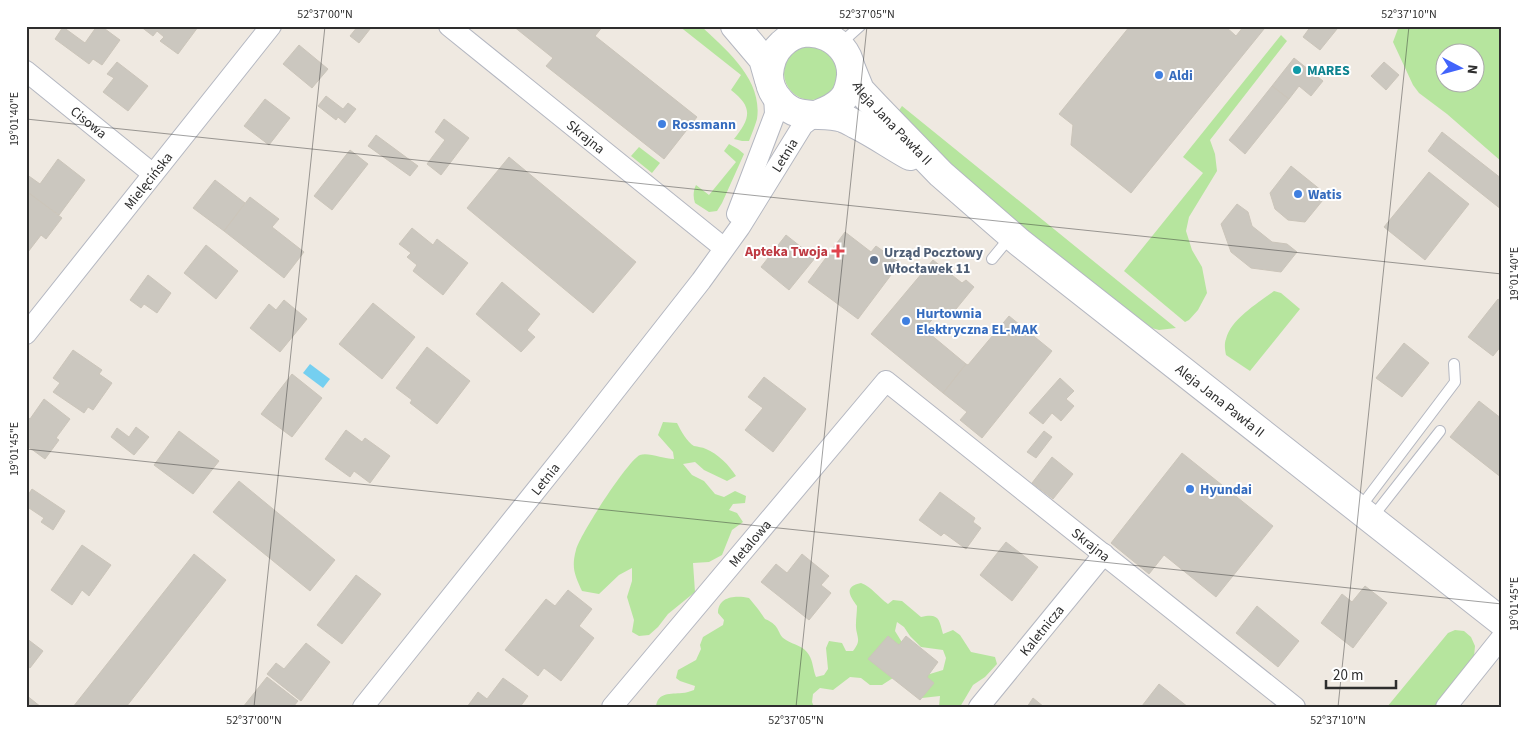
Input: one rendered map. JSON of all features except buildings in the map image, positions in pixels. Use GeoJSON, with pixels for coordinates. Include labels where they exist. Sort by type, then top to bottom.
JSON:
{"type":"FeatureCollection","features":[{"type":"Feature","properties":{"kind":"main road"},"geometry":{"type":"LineString","coordinates":[[735,26],[763,59],[772,88],[785,108],[800,114],[816,115],[831,109],[844,99],[850,85],[845,56],[835,40],[820,33],[781,31],[772,26]]}},
{"type":"Feature","properties":{"kind":"main road"},"geometry":{"type":"LineString","coordinates":[[772,88],[770,64],[776,49],[788,38],[804,32]]}},
{"type":"Feature","properties":{"kind":"main road","name":"Aleja Jana Pawła II"},"geometry":{"type":"LineString","coordinates":[[845,56],[860,90],[941,174],[1011,235],[1502,622]]}},
{"type":"Feature","properties":{"kind":"main road","name":"Aleja Jana Pawła II"},"geometry":{"type":"LineString","coordinates":[[816,115],[843,118],[941,174]]}},
{"type":"Feature","properties":{"kind":"street","name":"Mielęcińska"},"geometry":{"type":"LineString","coordinates":[[26,334],[271,26]]}},
{"type":"Feature","properties":{"kind":"street","name":"Skrajna"},"geometry":{"type":"LineString","coordinates":[[449,26],[724,248]]}},
{"type":"Feature","properties":{"kind":"street","name":"Cisowa"},"geometry":{"type":"LineString","coordinates":[[26,71],[153,174]]}},
{"type":"Feature","properties":{"kind":"street","name":"Letnia"},"geometry":{"type":"LineString","coordinates":[[724,248],[775,114],[772,88]]}},
{"type":"Feature","properties":{"kind":"street","name":"Letnia"},"geometry":{"type":"LineString","coordinates":[[363,707],[701,281],[740,226],[802,125],[816,115]]}},
{"type":"Feature","properties":{"kind":"street","name":"Skrajna"},"geometry":{"type":"LineString","coordinates":[[886,381],[1295,707]]}},
{"type":"Feature","properties":{"kind":"street","name":"Metalowa"},"geometry":{"type":"LineString","coordinates":[[612,707],[886,381]]}},
{"type":"Feature","properties":{"kind":"street","name":"Kaletnicza"},"geometry":{"type":"LineString","coordinates":[[979,707],[1104,554]]}},
{"type":"Feature","properties":{"kind":"street"},"geometry":{"type":"LineString","coordinates":[[1446,707],[1502,637]]}},
{"type":"Feature","properties":{"kind":"lane"},"geometry":{"type":"LineString","coordinates":[[845,56],[860,26]]}},
{"type":"Feature","properties":{"kind":"lane"},"geometry":{"type":"LineString","coordinates":[[992,259],[1011,235]]}},
{"type":"Feature","properties":{"kind":"lane"},"geometry":{"type":"LineString","coordinates":[[1365,514],[1455,382],[1454,364]]}},
{"type":"Feature","properties":{"kind":"lane"},"geometry":{"type":"LineString","coordinates":[[1365,514],[1440,431]]}},
{"type":"Feature","properties":{"kind":"green space"},"geometry":{"type":"Polygon","coordinates":[[[679,26],[701,26],[731,55],[749,78],[757,105],[757,119],[749,141],[734,139],[744,125],[747,113],[743,102],[731,90],[741,75],[679,26]]]}},
{"type":"Feature","properties":{"kind":"green space"},"geometry":{"type":"Polygon","coordinates":[[[1399,26],[1502,26],[1502,162],[1447,114],[1419,93],[1413,85],[1393,42],[1399,26]]]}},
{"type":"Feature","properties":{"kind":"green space"},"geometry":{"type":"Polygon","coordinates":[[[1281,35],[1287,41],[1210,140],[1215,154],[1217,171],[1189,217],[1186,231],[1192,250],[1202,267],[1207,293],[1198,310],[1185,322],[1124,271],[1203,173],[1183,157],[1281,35]]]}},
{"type":"Feature","properties":{"kind":"green space"},"geometry":{"type":"Polygon","coordinates":[[[806,46],[816,46],[826,50],[834,58],[838,73],[834,88],[826,96],[816,100],[806,100],[796,96],[788,88],[784,78],[784,68],[788,58],[796,50],[806,46]]]}},
{"type":"Feature","properties":{"kind":"green space"},"geometry":{"type":"Polygon","coordinates":[[[902,106],[1176,328],[1159,330],[1144,326],[1092,286],[895,116],[902,106]]]}},
{"type":"Feature","properties":{"kind":"green space"},"geometry":{"type":"Polygon","coordinates":[[[729,144],[744,154],[722,203],[717,211],[709,212],[695,203],[694,190],[696,185],[709,195],[736,162],[724,151],[729,144]]]}},
{"type":"Feature","properties":{"kind":"green space"},"geometry":{"type":"Polygon","coordinates":[[[639,147],[660,163],[652,173],[631,156],[639,147]]]}},
{"type":"Feature","properties":{"kind":"green space"},"geometry":{"type":"Polygon","coordinates":[[[1274,291],[1281,293],[1300,309],[1250,371],[1226,355],[1225,341],[1239,318],[1274,291]]]}},
{"type":"Feature","properties":{"kind":"green space"},"geometry":{"type":"Polygon","coordinates":[[[663,422],[677,423],[691,444],[714,453],[727,464],[736,476],[727,481],[704,470],[695,462],[683,464],[692,475],[704,481],[715,494],[724,497],[735,491],[746,496],[745,503],[733,504],[729,510],[737,513],[743,522],[732,530],[722,555],[709,562],[693,563],[695,592],[668,614],[649,635],[639,636],[632,632],[634,620],[627,597],[632,581],[632,568],[619,575],[599,594],[582,591],[576,576],[574,562],[579,542],[586,530],[615,484],[634,460],[643,454],[674,459],[673,452],[658,435],[663,422]]]}},
{"type":"Feature","properties":{"kind":"green space"},"geometry":{"type":"Polygon","coordinates":[[[861,583],[888,604],[893,600],[902,601],[921,617],[931,616],[937,618],[943,634],[953,630],[960,635],[971,652],[995,657],[997,664],[985,677],[973,685],[960,707],[939,707],[940,696],[922,698],[917,691],[920,677],[943,670],[946,658],[943,650],[921,647],[904,627],[897,622],[895,631],[903,644],[896,676],[882,685],[870,685],[861,678],[850,677],[833,690],[820,688],[813,694],[812,702],[814,707],[656,707],[657,702],[662,696],[694,690],[695,686],[676,678],[678,670],[696,660],[701,649],[700,645],[703,637],[723,625],[724,620],[718,613],[719,607],[724,600],[733,597],[749,598],[765,619],[774,624],[783,638],[807,652],[816,677],[824,675],[828,669],[826,648],[829,641],[842,643],[846,651],[853,651],[858,643],[856,627],[857,606],[852,599],[850,589],[861,583]]]}},
{"type":"Feature","properties":{"kind":"green space"},"geometry":{"type":"Polygon","coordinates":[[[1455,630],[1464,631],[1471,637],[1475,646],[1474,657],[1434,707],[1387,707],[1448,633],[1455,630]]]}},
{"type":"Feature","properties":{"kind":"water"},"geometry":{"type":"Polygon","coordinates":[[[310,364],[330,379],[323,388],[303,373],[310,364]]]}},
{"type":"Feature","properties":{"kind":"place","name":"MARES"},"geometry":{"type":"Point","coordinates":[1297,70]}},
{"type":"Feature","properties":{"kind":"place","name":"Aldi"},"geometry":{"type":"Point","coordinates":[1159,75]}},
{"type":"Feature","properties":{"kind":"place","name":"Rossmann"},"geometry":{"type":"Point","coordinates":[662,124]}},
{"type":"Feature","properties":{"kind":"place","name":"Watis"},"geometry":{"type":"Point","coordinates":[1298,194]}},
{"type":"Feature","properties":{"kind":"place","name":"Apteka Twoja"},"geometry":{"type":"Point","coordinates":[838,251]}},
{"type":"Feature","properties":{"kind":"place","name":"Urząd Pocztowy Włocławek 11"},"geometry":{"type":"Point","coordinates":[874,260]}},
{"type":"Feature","properties":{"kind":"place","name":"Hurtownia Elektryczna EL-MAK"},"geometry":{"type":"Point","coordinates":[906,321]}},
{"type":"Feature","properties":{"kind":"place","name":"Hyundai"},"geometry":{"type":"Point","coordinates":[1190,489]}}]}
